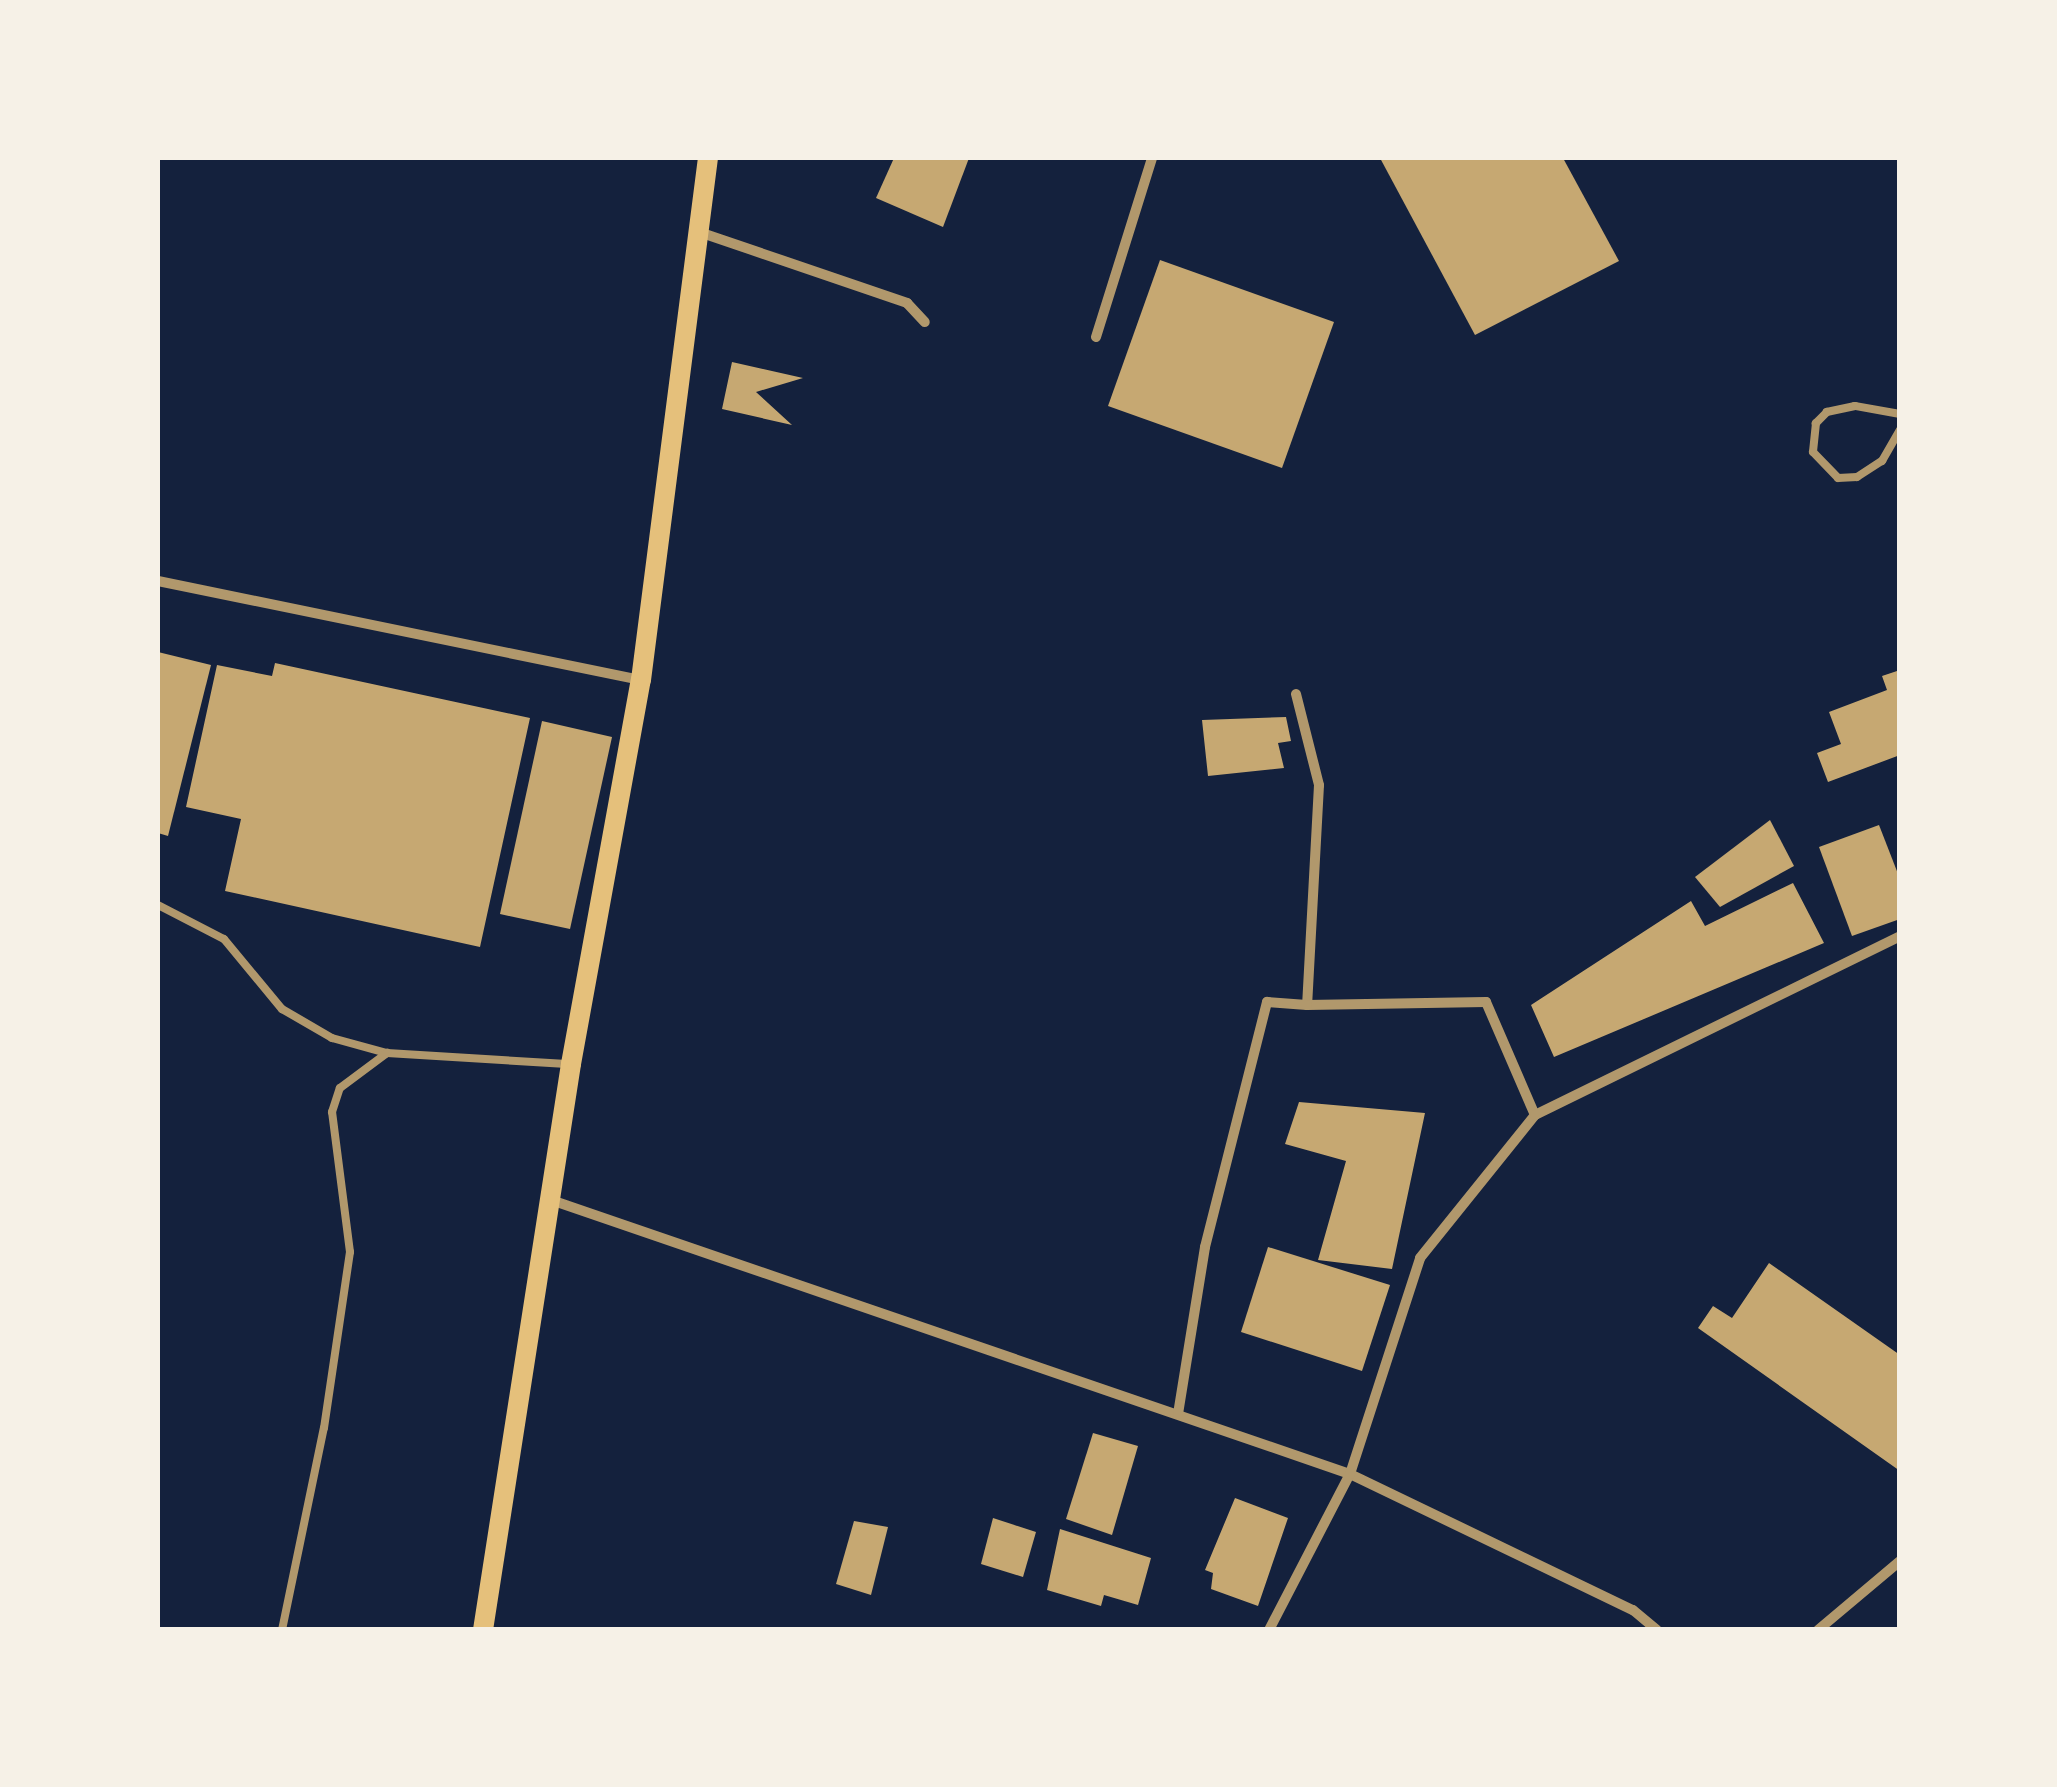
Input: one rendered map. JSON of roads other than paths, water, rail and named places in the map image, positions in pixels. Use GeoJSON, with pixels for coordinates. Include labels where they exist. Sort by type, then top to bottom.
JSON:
{"type":"FeatureCollection","features":[{"type":"Feature","properties":{"kind":"main road"},"geometry":{"type":"LineString","coordinates":[[483,1630],[554,1201],[572,1064],[641,680],[708,158]]}},
{"type":"Feature","properties":{"kind":"street"},"geometry":{"type":"LineString","coordinates":[[1096,337],[1152,158]]}},
{"type":"Feature","properties":{"kind":"street"},"geometry":{"type":"LineString","coordinates":[[699,232],[907,304],[925,322]]}},
{"type":"Feature","properties":{"kind":"street"},"geometry":{"type":"LineString","coordinates":[[158,580],[641,680]]}},
{"type":"Feature","properties":{"kind":"street"},"geometry":{"type":"LineString","coordinates":[[1296,694],[1319,785],[1307,1005]]}},
{"type":"Feature","properties":{"kind":"street"},"geometry":{"type":"LineString","coordinates":[[1270,1630],[1350,1474],[1420,1258],[1535,1115],[1900,936]]}},
{"type":"Feature","properties":{"kind":"street"},"geometry":{"type":"LineString","coordinates":[[1178,1414],[1205,1247],[1267,1002],[1486,1002],[1535,1115]]}},
{"type":"Feature","properties":{"kind":"street"},"geometry":{"type":"LineString","coordinates":[[554,1201],[1350,1474],[1633,1610],[1657,1630]]}},
{"type":"Feature","properties":{"kind":"street"},"geometry":{"type":"LineString","coordinates":[[1818,1630],[1900,1561]]}},
{"type":"Feature","properties":{"kind":"lane"},"geometry":{"type":"LineString","coordinates":[[1900,414],[1854,406],[1827,412],[1816,423],[1813,452],[1838,478],[1856,477],[1882,461],[1900,430]]}},
{"type":"Feature","properties":{"kind":"lane"},"geometry":{"type":"LineString","coordinates":[[158,906],[224,939],[282,1009],[332,1038],[387,1053],[572,1064]]}},
{"type":"Feature","properties":{"kind":"lane"},"geometry":{"type":"LineString","coordinates":[[282,1630],[324,1428],[350,1252],[332,1112],[340,1088],[387,1053]]}}]}
